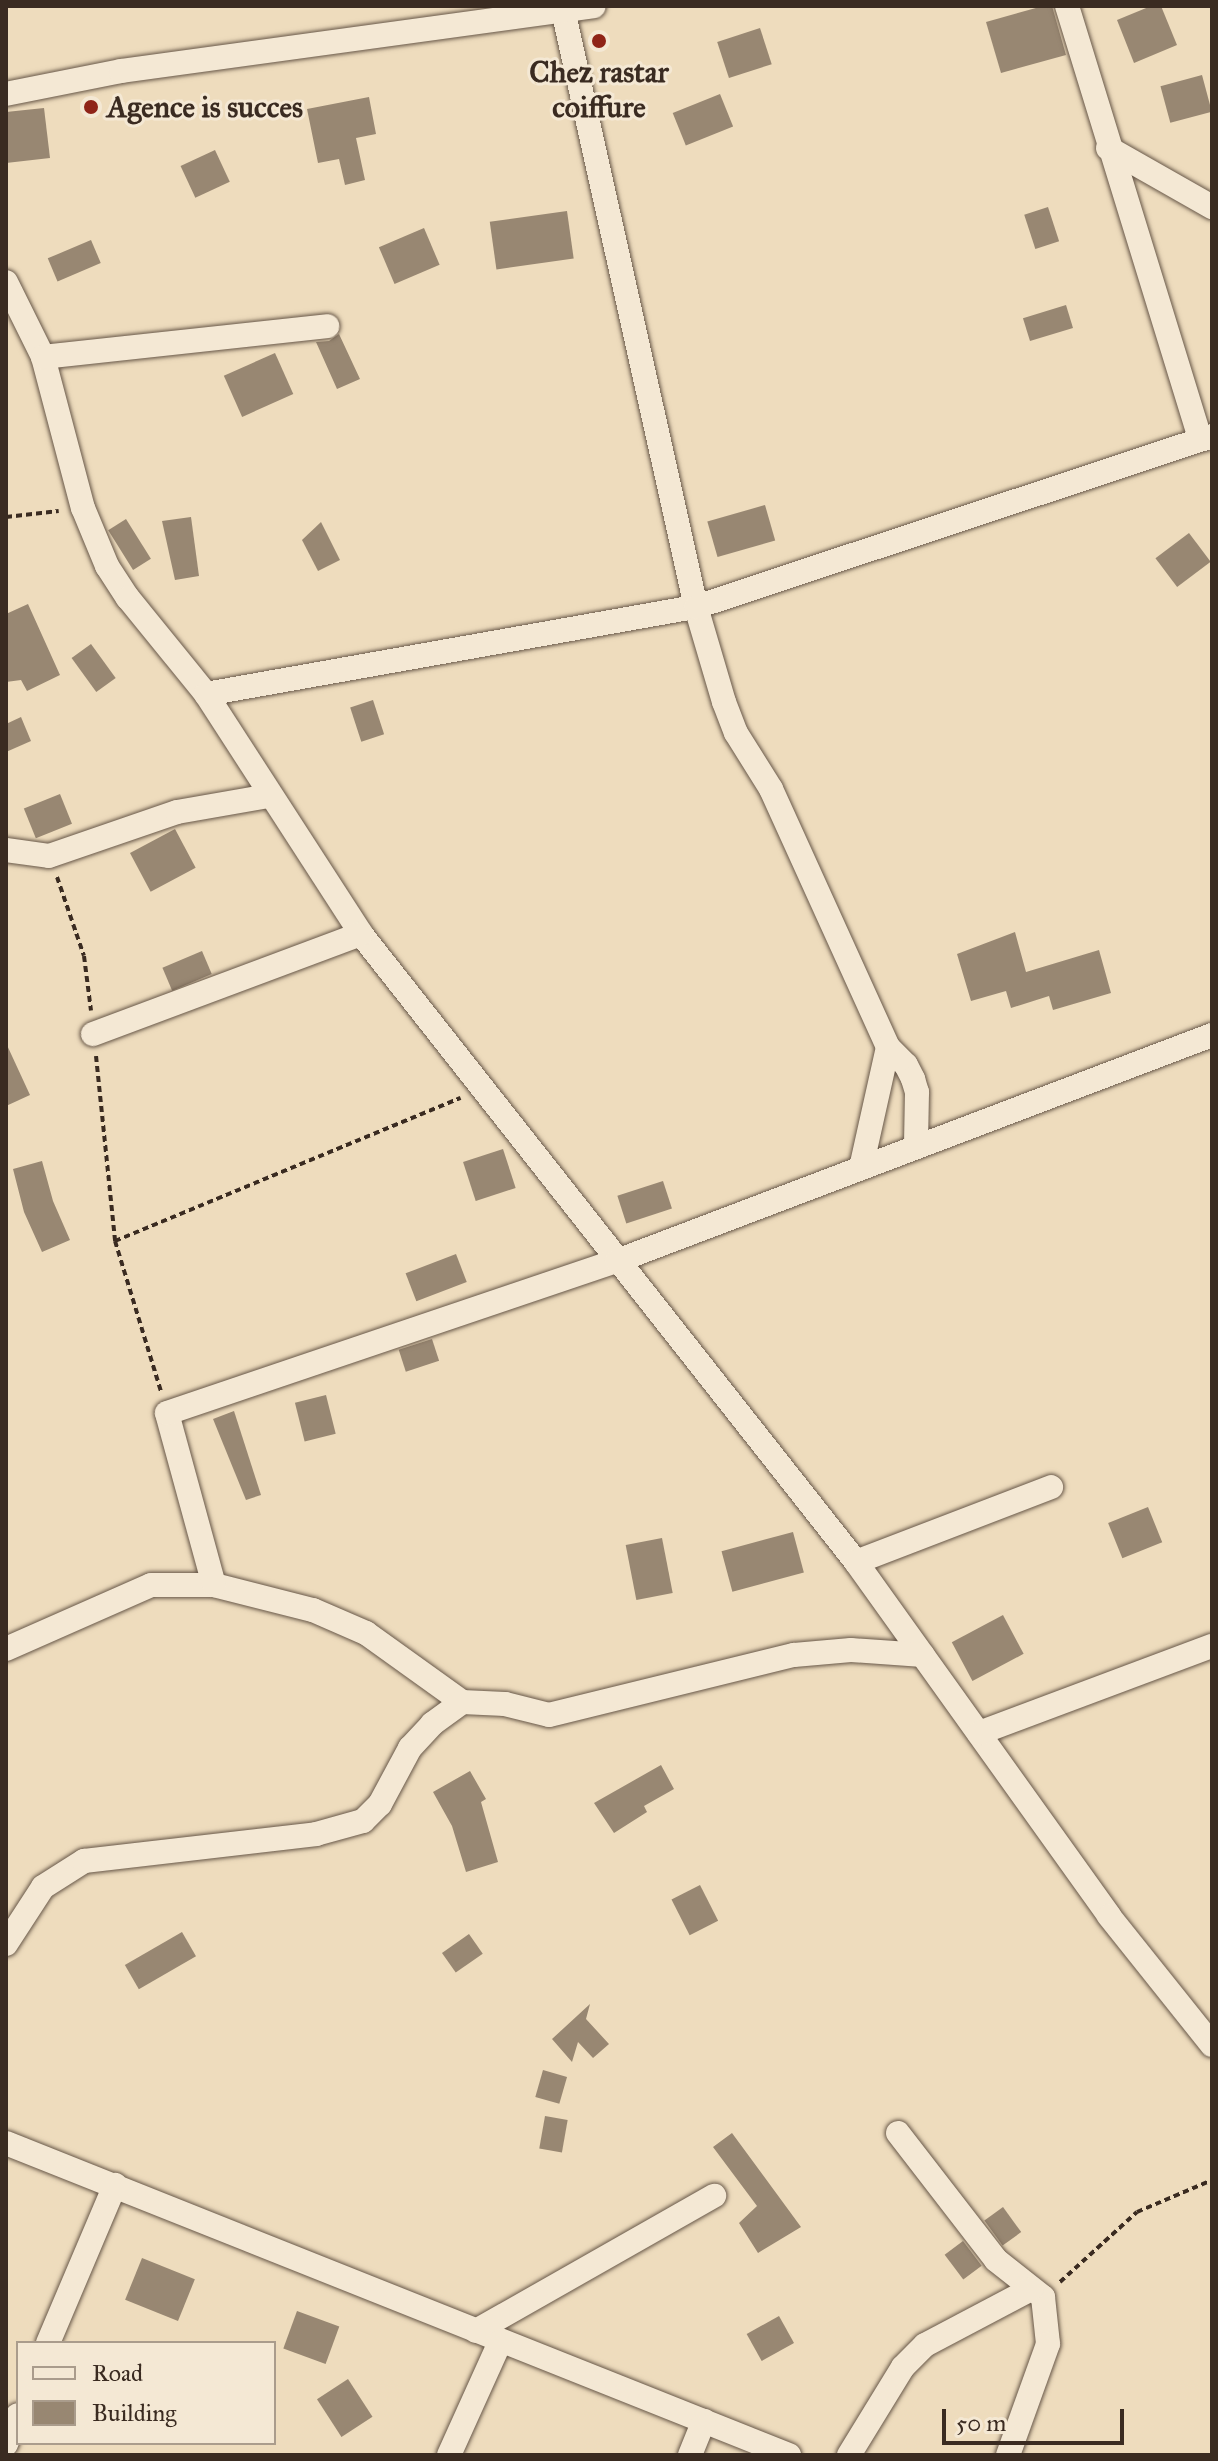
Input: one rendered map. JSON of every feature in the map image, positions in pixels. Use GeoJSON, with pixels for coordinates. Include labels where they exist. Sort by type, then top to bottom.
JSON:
{"type":"FeatureCollection","features":[{"type":"Feature","properties":{"kind":"street"},"geometry":{"type":"LineString","coordinates":[[6,94],[121,71],[416,28],[594,6]]}},
{"type":"Feature","properties":{"kind":"street"},"geometry":{"type":"LineString","coordinates":[[206,694],[696,607],[1206,437],[1108,148],[1067,6]]}},
{"type":"Feature","properties":{"kind":"street"},"geometry":{"type":"LineString","coordinates":[[563,10],[696,607],[736,733],[771,789],[888,1047],[906,1065],[913,1079],[917,1092],[916,1146]]}},
{"type":"Feature","properties":{"kind":"street"},"geometry":{"type":"LineString","coordinates":[[1108,148],[1212,207]]}},
{"type":"Feature","properties":{"kind":"street"},"geometry":{"type":"LineString","coordinates":[[6,282],[43,357],[83,508],[107,566],[128,598],[206,694],[269,796],[361,934],[856,1562],[1109,1916],[1212,2045]]}},
{"type":"Feature","properties":{"kind":"street"},"geometry":{"type":"LineString","coordinates":[[43,357],[327,326]]}},
{"type":"Feature","properties":{"kind":"street"},"geometry":{"type":"LineString","coordinates":[[6,850],[49,856],[177,812],[269,796]]}},
{"type":"Feature","properties":{"kind":"street"},"geometry":{"type":"LineString","coordinates":[[93,1034],[361,934]]}},
{"type":"Feature","properties":{"kind":"street"},"geometry":{"type":"LineString","coordinates":[[214,1585],[167,1413],[617,1261],[1212,1035]]}},
{"type":"Feature","properties":{"kind":"street"},"geometry":{"type":"LineString","coordinates":[[861,1168],[888,1047]]}},
{"type":"Feature","properties":{"kind":"street"},"geometry":{"type":"LineString","coordinates":[[856,1562],[1051,1487]]}},
{"type":"Feature","properties":{"kind":"street"},"geometry":{"type":"LineString","coordinates":[[6,1649],[151,1585],[214,1585],[313,1610],[366,1633],[462,1702],[505,1704],[549,1715],[794,1655],[851,1650],[923,1655]]}},
{"type":"Feature","properties":{"kind":"street"},"geometry":{"type":"LineString","coordinates":[[979,1733],[1212,1646]]}},
{"type":"Feature","properties":{"kind":"street"},"geometry":{"type":"LineString","coordinates":[[6,1944],[43,1887],[84,1861],[316,1834],[363,1821],[380,1804],[410,1748],[432,1724],[462,1702]]}},
{"type":"Feature","properties":{"kind":"street"},"geometry":{"type":"LineString","coordinates":[[898,2133],[996,2260],[1037,2293],[1048,2344],[1008,2455]]}},
{"type":"Feature","properties":{"kind":"street"},"geometry":{"type":"LineString","coordinates":[[6,2143],[789,2455]]}},
{"type":"Feature","properties":{"kind":"street"},"geometry":{"type":"LineString","coordinates":[[49,2341],[115,2185]]}},
{"type":"Feature","properties":{"kind":"street"},"geometry":{"type":"LineString","coordinates":[[476,2331],[714,2196]]}},
{"type":"Feature","properties":{"kind":"street"},"geometry":{"type":"LineString","coordinates":[[849,2455],[903,2367],[925,2345],[1037,2293]]}},
{"type":"Feature","properties":{"kind":"street"},"geometry":{"type":"LineString","coordinates":[[449,2455],[500,2342]]}},
{"type":"Feature","properties":{"kind":"street"},"geometry":{"type":"LineString","coordinates":[[6,2444],[16,2420]]}},
{"type":"Feature","properties":{"kind":"street"},"geometry":{"type":"LineString","coordinates":[[690,2455],[704,2421]]}},
{"type":"Feature","properties":{"kind":"path"},"geometry":{"type":"LineString","coordinates":[[6,517],[83,508]]}},
{"type":"Feature","properties":{"kind":"path"},"geometry":{"type":"LineString","coordinates":[[49,856],[84,956],[115,1241],[167,1413]]}},
{"type":"Feature","properties":{"kind":"path"},"geometry":{"type":"LineString","coordinates":[[115,1241],[481,1089]]}},
{"type":"Feature","properties":{"kind":"path"},"geometry":{"type":"LineString","coordinates":[[1037,2293],[1137,2212],[1212,2180]]}},
{"type":"Feature","properties":{"kind":"building"},"geometry":{"type":"Polygon","coordinates":[[[1052,6],[1066,55],[1001,73],[986,22],[1052,6]]]}},
{"type":"Feature","properties":{"kind":"building"},"geometry":{"type":"Polygon","coordinates":[[[1151,6],[1161,6],[1177,45],[1134,63],[1117,20],[1151,6]]]}},
{"type":"Feature","properties":{"kind":"building"},"geometry":{"type":"Polygon","coordinates":[[[760,28],[772,64],[729,78],[717,42],[760,28]]]}},
{"type":"Feature","properties":{"kind":"building"},"geometry":{"type":"Polygon","coordinates":[[[1202,75],[1212,112],[1170,123],[1160,86],[1202,75]]]}},
{"type":"Feature","properties":{"kind":"building"},"geometry":{"type":"Polygon","coordinates":[[[720,94],[733,126],[686,146],[673,113],[720,94]]]}},
{"type":"Feature","properties":{"kind":"building"},"geometry":{"type":"Polygon","coordinates":[[[369,97],[376,134],[356,138],[365,180],[345,185],[339,159],[318,163],[307,109],[369,97]]]}},
{"type":"Feature","properties":{"kind":"building"},"geometry":{"type":"Polygon","coordinates":[[[44,108],[50,158],[6,163],[6,112],[44,108]]]}},
{"type":"Feature","properties":{"kind":"building"},"geometry":{"type":"Polygon","coordinates":[[[215,150],[230,182],[195,198],[181,166],[215,150]]]}},
{"type":"Feature","properties":{"kind":"building"},"geometry":{"type":"Polygon","coordinates":[[[1048,207],[1059,241],[1035,249],[1024,215],[1048,207]]]}},
{"type":"Feature","properties":{"kind":"building"},"geometry":{"type":"Polygon","coordinates":[[[567,211],[574,259],[496,269],[490,222],[567,211]]]}},
{"type":"Feature","properties":{"kind":"building"},"geometry":{"type":"Polygon","coordinates":[[[424,228],[440,265],[395,284],[379,247],[424,228]]]}},
{"type":"Feature","properties":{"kind":"building"},"geometry":{"type":"Polygon","coordinates":[[[91,240],[101,263],[58,281],[48,258],[91,240]]]}},
{"type":"Feature","properties":{"kind":"building"},"geometry":{"type":"Polygon","coordinates":[[[1066,305],[1073,328],[1030,341],[1023,318],[1066,305]]]}},
{"type":"Feature","properties":{"kind":"building"},"geometry":{"type":"Polygon","coordinates":[[[339,334],[360,379],[337,389],[316,342],[329,341],[339,334]]]}},
{"type":"Feature","properties":{"kind":"building"},"geometry":{"type":"Polygon","coordinates":[[[275,353],[293,394],[242,417],[224,376],[275,353]]]}},
{"type":"Feature","properties":{"kind":"building"},"geometry":{"type":"Polygon","coordinates":[[[765,505],[775,541],[718,557],[707,522],[765,505]]]}},
{"type":"Feature","properties":{"kind":"building"},"geometry":{"type":"Polygon","coordinates":[[[191,517],[199,576],[175,580],[162,521],[191,517]]]}},
{"type":"Feature","properties":{"kind":"building"},"geometry":{"type":"Polygon","coordinates":[[[126,519],[151,559],[133,570],[108,530],[126,519]]]}},
{"type":"Feature","properties":{"kind":"building"},"geometry":{"type":"Polygon","coordinates":[[[321,522],[340,560],[318,571],[302,540],[321,522]]]}},
{"type":"Feature","properties":{"kind":"building"},"geometry":{"type":"Polygon","coordinates":[[[1189,533],[1211,562],[1177,587],[1155,558],[1189,533]]]}},
{"type":"Feature","properties":{"kind":"building"},"geometry":{"type":"Polygon","coordinates":[[[28,604],[60,675],[27,691],[21,680],[6,682],[6,614],[28,604]]]}},
{"type":"Feature","properties":{"kind":"building"},"geometry":{"type":"Polygon","coordinates":[[[91,644],[116,678],[96,692],[72,658],[91,644]]]}},
{"type":"Feature","properties":{"kind":"building"},"geometry":{"type":"Polygon","coordinates":[[[373,700],[384,734],[361,742],[350,707],[373,700]]]}},
{"type":"Feature","properties":{"kind":"building"},"geometry":{"type":"Polygon","coordinates":[[[21,717],[31,741],[6,752],[6,724],[21,717]]]}},
{"type":"Feature","properties":{"kind":"building"},"geometry":{"type":"Polygon","coordinates":[[[60,794],[72,824],[36,838],[24,809],[60,794]]]}},
{"type":"Feature","properties":{"kind":"building"},"geometry":{"type":"Polygon","coordinates":[[[175,829],[196,868],[151,892],[130,853],[175,829]]]}},
{"type":"Feature","properties":{"kind":"building"},"geometry":{"type":"Polygon","coordinates":[[[1015,932],[1026,972],[1099,950],[1111,993],[1053,1010],[1049,996],[1011,1008],[1006,991],[971,1001],[957,954],[1015,932]]]}},
{"type":"Feature","properties":{"kind":"building"},"geometry":{"type":"Polygon","coordinates":[[[202,951],[212,974],[172,991],[162,968],[202,951]]]}},
{"type":"Feature","properties":{"kind":"building"},"geometry":{"type":"Polygon","coordinates":[[[6,1043],[30,1095],[6,1106],[6,1043]]]}},
{"type":"Feature","properties":{"kind":"building"},"geometry":{"type":"Polygon","coordinates":[[[503,1149],[516,1188],[476,1201],[463,1162],[503,1149]]]}},
{"type":"Feature","properties":{"kind":"building"},"geometry":{"type":"Polygon","coordinates":[[[42,1161],[53,1201],[70,1240],[42,1252],[24,1212],[13,1169],[42,1161]]]}},
{"type":"Feature","properties":{"kind":"building"},"geometry":{"type":"Polygon","coordinates":[[[663,1181],[672,1209],[626,1223],[617,1196],[663,1181]]]}},
{"type":"Feature","properties":{"kind":"building"},"geometry":{"type":"Polygon","coordinates":[[[456,1254],[467,1282],[416,1301],[406,1273],[456,1254]]]}},
{"type":"Feature","properties":{"kind":"building"},"geometry":{"type":"Polygon","coordinates":[[[432,1339],[439,1361],[406,1372],[399,1350],[432,1339]]]}},
{"type":"Feature","properties":{"kind":"building"},"geometry":{"type":"Polygon","coordinates":[[[326,1395],[336,1434],[305,1442],[295,1403],[326,1395]]]}},
{"type":"Feature","properties":{"kind":"building"},"geometry":{"type":"Polygon","coordinates":[[[234,1411],[261,1495],[246,1500],[213,1419],[234,1411]]]}},
{"type":"Feature","properties":{"kind":"building"},"geometry":{"type":"Polygon","coordinates":[[[1148,1507],[1162,1542],[1122,1558],[1108,1523],[1148,1507]]]}},
{"type":"Feature","properties":{"kind":"building"},"geometry":{"type":"Polygon","coordinates":[[[793,1532],[804,1573],[732,1592],[722,1551],[793,1532]]]}},
{"type":"Feature","properties":{"kind":"building"},"geometry":{"type":"Polygon","coordinates":[[[662,1538],[673,1593],[636,1600],[626,1545],[662,1538]]]}},
{"type":"Feature","properties":{"kind":"building"},"geometry":{"type":"Polygon","coordinates":[[[1003,1615],[1024,1654],[972,1681],[952,1642],[1003,1615]]]}},
{"type":"Feature","properties":{"kind":"building"},"geometry":{"type":"Polygon","coordinates":[[[661,1765],[674,1789],[644,1806],[647,1812],[614,1833],[594,1803],[661,1765]]]}},
{"type":"Feature","properties":{"kind":"building"},"geometry":{"type":"Polygon","coordinates":[[[470,1771],[486,1799],[481,1802],[498,1862],[466,1872],[452,1826],[433,1792],[470,1771]]]}},
{"type":"Feature","properties":{"kind":"building"},"geometry":{"type":"Polygon","coordinates":[[[700,1885],[718,1921],[690,1935],[671,1900],[700,1885]]]}},
{"type":"Feature","properties":{"kind":"building"},"geometry":{"type":"Polygon","coordinates":[[[182,1932],[196,1956],[139,1989],[125,1965],[182,1932]]]}},
{"type":"Feature","properties":{"kind":"building"},"geometry":{"type":"Polygon","coordinates":[[[469,1934],[483,1954],[456,1973],[442,1953],[469,1934]]]}},
{"type":"Feature","properties":{"kind":"building"},"geometry":{"type":"Polygon","coordinates":[[[590,2004],[586,2019],[609,2044],[593,2058],[578,2042],[572,2062],[552,2039],[590,2004]]]}},
{"type":"Feature","properties":{"kind":"building"},"geometry":{"type":"Polygon","coordinates":[[[543,2070],[567,2077],[559,2104],[535,2097],[543,2070]]]}},
{"type":"Feature","properties":{"kind":"building"},"geometry":{"type":"Polygon","coordinates":[[[545,2116],[568,2120],[562,2152],[539,2148],[545,2116]]]}},
{"type":"Feature","properties":{"kind":"building"},"geometry":{"type":"Polygon","coordinates":[[[732,2133],[801,2227],[758,2253],[739,2223],[757,2206],[713,2147],[732,2133]]]}},
{"type":"Feature","properties":{"kind":"building"},"geometry":{"type":"Polygon","coordinates":[[[1003,2207],[1021,2232],[1003,2246],[984,2221],[1003,2207]]]}},
{"type":"Feature","properties":{"kind":"building"},"geometry":{"type":"Polygon","coordinates":[[[963,2241],[982,2266],[963,2280],[945,2255],[963,2241]]]}},
{"type":"Feature","properties":{"kind":"building"},"geometry":{"type":"Polygon","coordinates":[[[142,2258],[195,2279],[178,2321],[125,2300],[142,2258]]]}},
{"type":"Feature","properties":{"kind":"building"},"geometry":{"type":"Polygon","coordinates":[[[297,2311],[339,2326],[326,2364],[283,2349],[297,2311]]]}},
{"type":"Feature","properties":{"kind":"building"},"geometry":{"type":"Polygon","coordinates":[[[779,2316],[794,2343],[762,2361],[747,2334],[779,2316]]]}},
{"type":"Feature","properties":{"kind":"building"},"geometry":{"type":"Polygon","coordinates":[[[348,2379],[373,2417],[341,2437],[317,2399],[348,2379]]]}},
{"type":"Feature","properties":{"kind":"place","name":"Chez rastar coiffure"},"geometry":{"type":"Point","coordinates":[599,41]}},
{"type":"Feature","properties":{"kind":"place","name":"Agence is succes"},"geometry":{"type":"Point","coordinates":[91,107]}}]}
